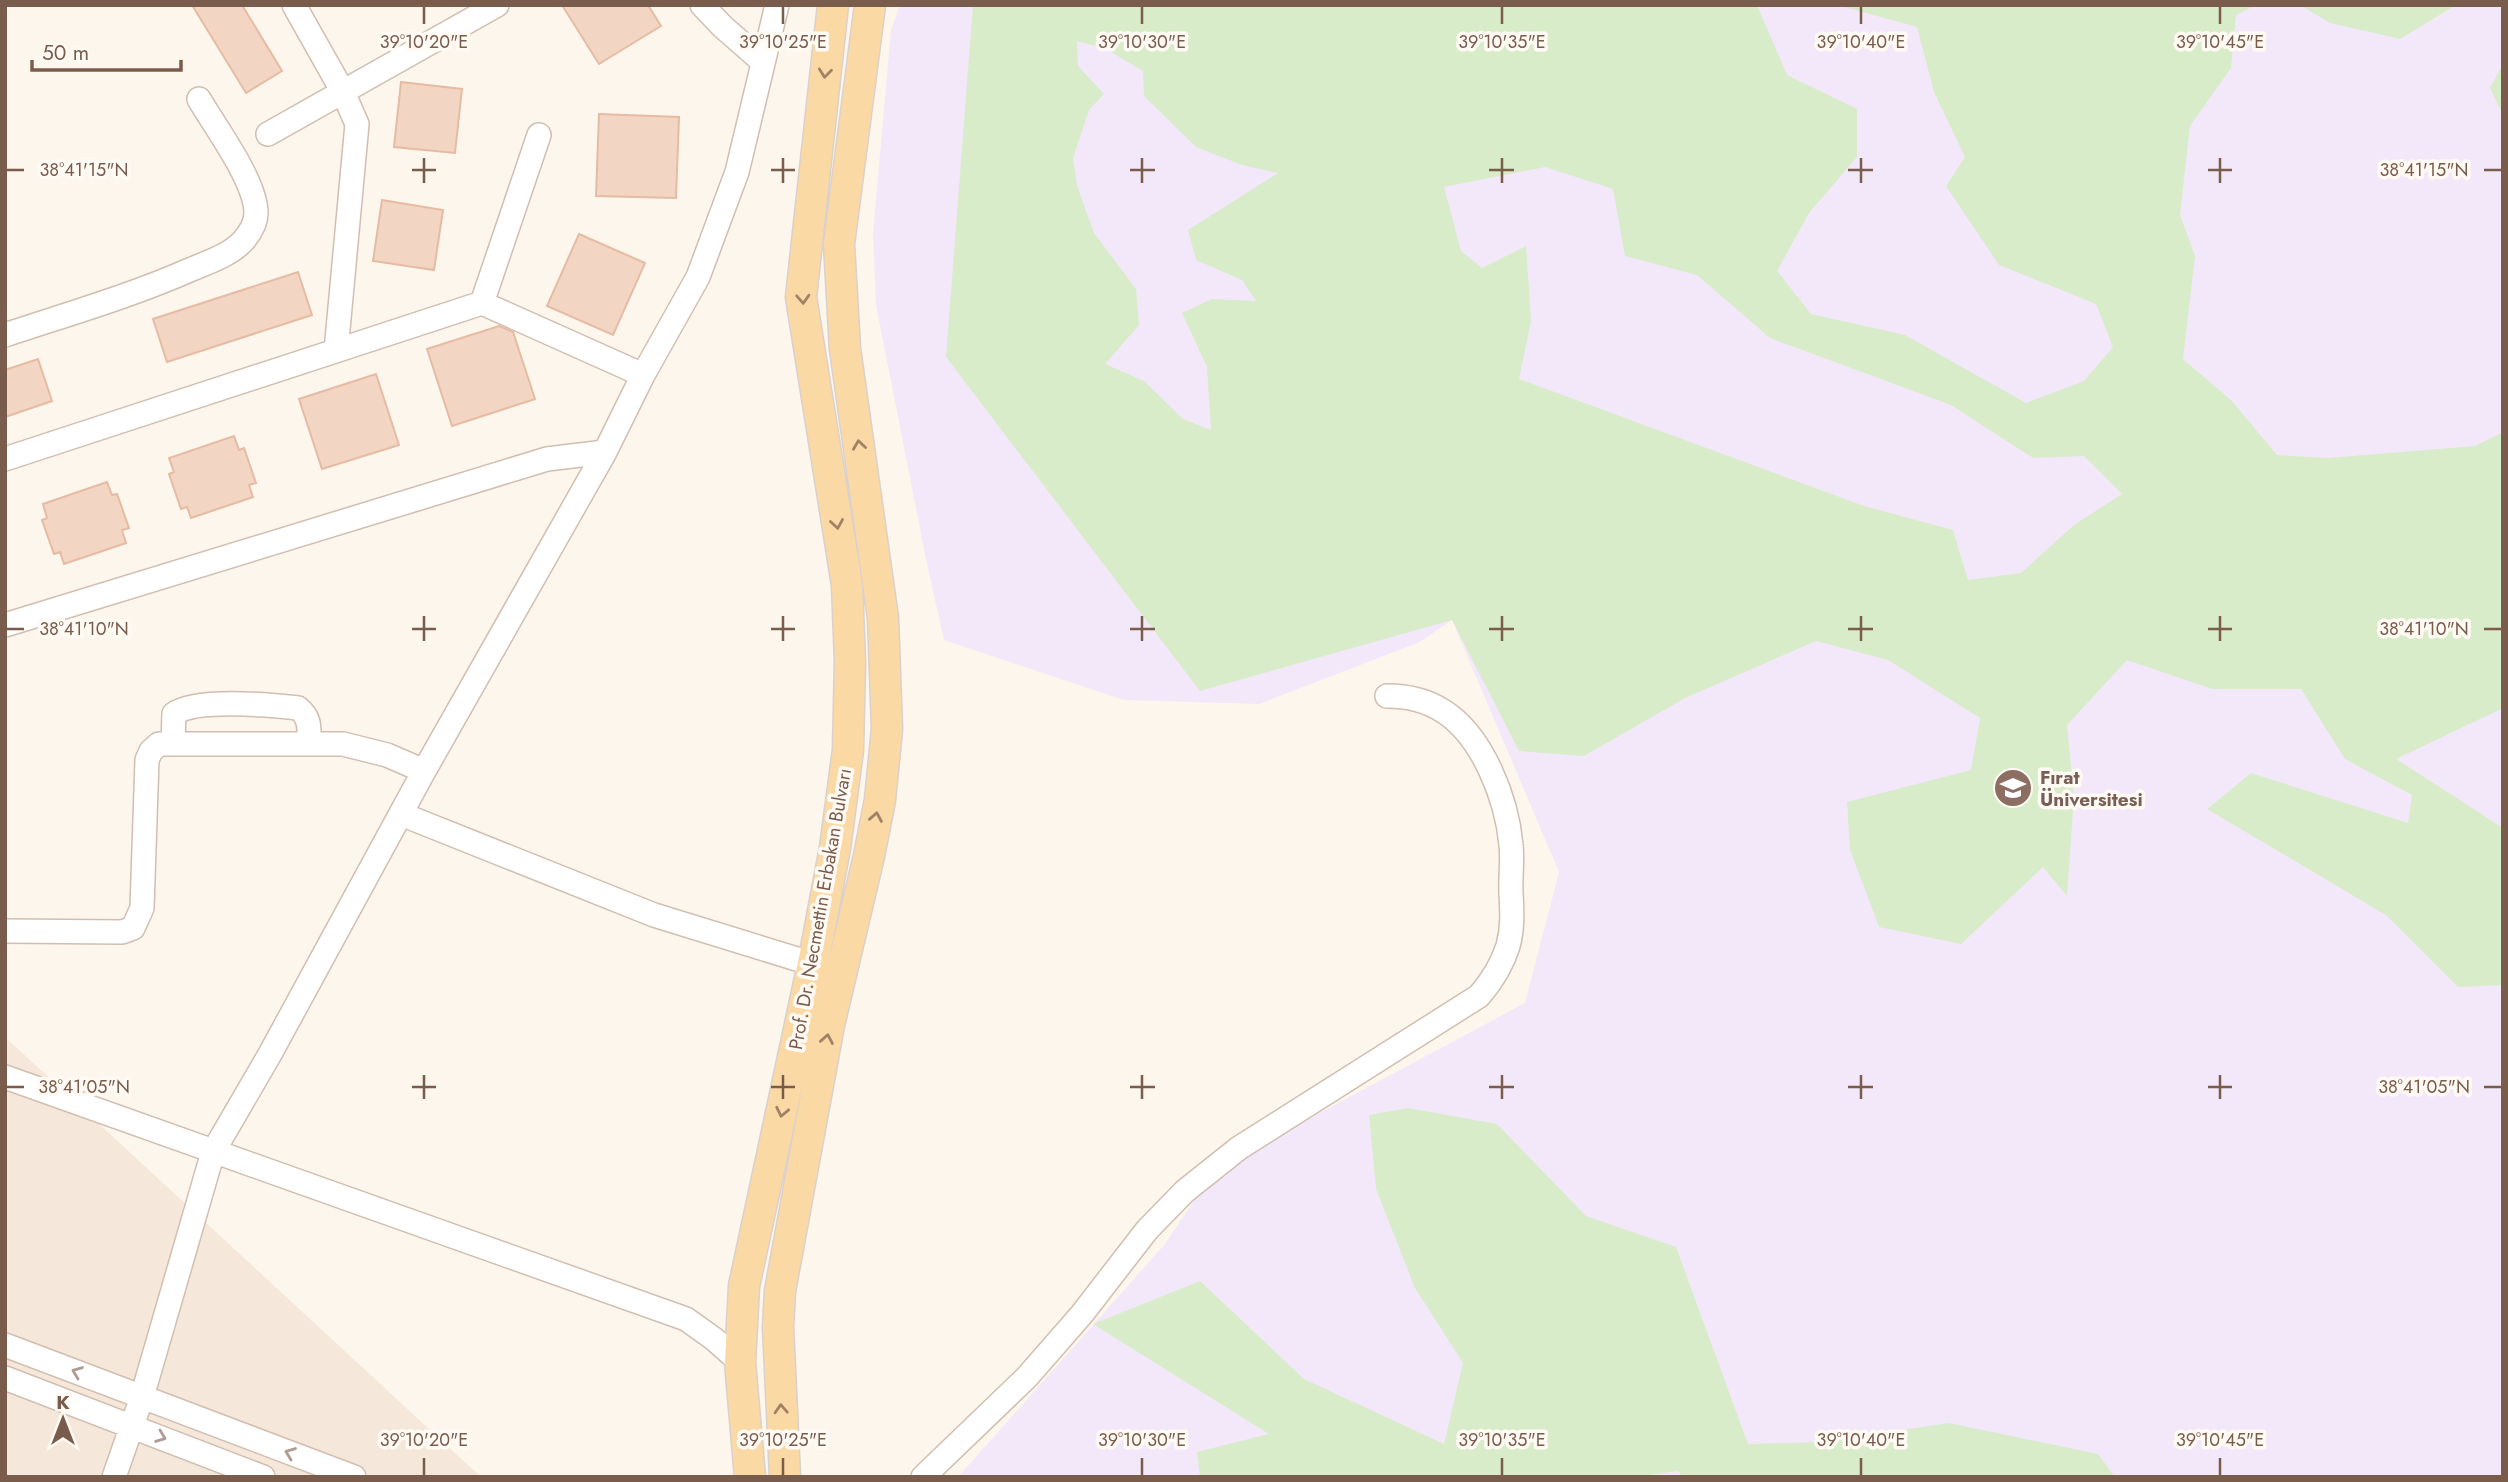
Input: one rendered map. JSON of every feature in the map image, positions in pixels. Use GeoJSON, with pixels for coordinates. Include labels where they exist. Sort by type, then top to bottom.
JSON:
{"type":"FeatureCollection","features":[{"type":"Feature","properties":{"kind":"main road","name":"Prof. Dr. Necmettin Erbakan Bulvarı"},"geometry":{"type":"LineString","coordinates":[[750,1477],[740,1362],[744,1286],[813,964],[835,848],[848,750],[850,661],[847,586],[801,297],[833,5]]}},
{"type":"Feature","properties":{"kind":"main road","name":"Prof. Dr. Necmettin Erbakan Bulvarı"},"geometry":{"type":"LineString","coordinates":[[785,1477],[778,1327],[780,1291],[829,1025],[880,800],[887,729],[883,618],[845,349],[839,244],[870,5]]}},
{"type":"Feature","properties":{"kind":"street"},"geometry":{"type":"LineString","coordinates":[[294,5],[343,93],[356,124],[336,351]]}},
{"type":"Feature","properties":{"kind":"street"},"geometry":{"type":"LineString","coordinates":[[268,134],[497,5]]}},
{"type":"Feature","properties":{"kind":"street"},"geometry":{"type":"LineString","coordinates":[[702,5],[762,61]]}},
{"type":"Feature","properties":{"kind":"street"},"geometry":{"type":"LineString","coordinates":[[114,1477],[142,1397],[213,1152],[605,452],[643,375],[698,277],[737,172],[777,5]]}},
{"type":"Feature","properties":{"kind":"street"},"geometry":{"type":"LineString","coordinates":[[5,335],[157,284],[220,257],[242,242],[253,228],[256,216],[250,185],[198,99]]}},
{"type":"Feature","properties":{"kind":"street"},"geometry":{"type":"LineString","coordinates":[[482,303],[539,135]]}},
{"type":"Feature","properties":{"kind":"street"},"geometry":{"type":"LineString","coordinates":[[5,459],[482,303],[643,375]]}},
{"type":"Feature","properties":{"kind":"street"},"geometry":{"type":"LineString","coordinates":[[5,625],[547,459],[605,452]]}},
{"type":"Feature","properties":{"kind":"street"},"geometry":{"type":"LineString","coordinates":[[923,1477],[998,1408],[1035,1369],[1147,1230],[1185,1191],[1239,1148],[1479,996],[1496,974],[1512,927],[1513,869],[1508,824],[1494,779],[1470,737],[1444,711],[1417,699],[1387,696]]}},
{"type":"Feature","properties":{"kind":"street"},"geometry":{"type":"LineString","coordinates":[[173,743],[174,714],[182,708],[203,705],[298,708],[307,715],[309,744]]}},
{"type":"Feature","properties":{"kind":"street"},"geometry":{"type":"LineString","coordinates":[[5,931],[122,932],[133,928],[142,908],[147,760],[151,751],[159,744],[309,744],[359,747],[424,771]]}},
{"type":"Feature","properties":{"kind":"street"},"geometry":{"type":"LineString","coordinates":[[401,814],[654,915],[813,964]]}},
{"type":"Feature","properties":{"kind":"street"},"geometry":{"type":"LineString","coordinates":[[5,1077],[685,1319],[714,1339],[740,1362]]}},
{"type":"Feature","properties":{"kind":"street"},"geometry":{"type":"LineString","coordinates":[[5,1345],[354,1477]]}},
{"type":"Feature","properties":{"kind":"street"},"geometry":{"type":"LineString","coordinates":[[5,1378],[263,1477]]}},
{"type":"Feature","properties":{"kind":"shaded area","name":"Fırat Üniversitesi"},"geometry":{"type":"Polygon","coordinates":[[[900,5],[2503,5],[2503,1477],[958,1477],[1165,1244],[1215,1169],[1525,1003],[1559,872],[1452,620],[1420,642],[1259,704],[1124,700],[944,640],[876,305],[873,233],[891,30],[900,5]]]}},
{"type":"Feature","properties":{"kind":"shaded area"},"geometry":{"type":"Polygon","coordinates":[[[5,1037],[481,1477],[5,1477],[5,1037]]]}},
{"type":"Feature","properties":{"kind":"green space"},"geometry":{"type":"Polygon","coordinates":[[[973,5],[1757,5],[1787,75],[1857,109],[1857,157],[1809,213],[1777,271],[1811,314],[1905,335],[2026,403],[2084,381],[2113,347],[2096,304],[1999,265],[1946,186],[1965,157],[1934,92],[1917,27],[1837,5],[2256,5],[2236,15],[2231,68],[2190,126],[2180,215],[2195,256],[2183,359],[2231,400],[2277,455],[2328,458],[2475,446],[2503,432],[2503,708],[2396,759],[2503,828],[2503,985],[2458,987],[2386,915],[2207,809],[2251,773],[2408,823],[2412,795],[2345,759],[2301,689],[2212,689],[2127,660],[2067,725],[2074,797],[2067,896],[2043,867],[1961,944],[1879,927],[1850,850],[1847,802],[1971,770],[1980,718],[1888,660],[1816,641],[1685,698],[1584,756],[1519,751],[1452,620],[1200,691],[946,357],[973,5]],[[1077,41],[1078,66],[1104,94],[1089,110],[1073,158],[1077,186],[1094,233],[1136,289],[1139,325],[1105,364],[1144,381],[1183,419],[1211,430],[1207,367],[1182,313],[1212,299],[1256,301],[1242,280],[1196,260],[1188,230],[1278,173],[1242,165],[1196,147],[1144,96],[1143,71],[1106,49],[1077,41]],[[1545,167],[1444,187],[1461,251],[1482,268],[1526,246],[1531,321],[1519,379],[1864,506],[1953,530],[1968,580],[2021,573],[2074,525],[2122,494],[2084,456],[2033,458],[1951,405],[1770,338],[1697,275],[1625,256],[1613,189],[1545,167]]]}},
{"type":"Feature","properties":{"kind":"green space"},"geometry":{"type":"Polygon","coordinates":[[[2300,5],[2456,5],[2400,39],[2330,23],[2300,5]]]}},
{"type":"Feature","properties":{"kind":"green space"},"geometry":{"type":"Polygon","coordinates":[[[2503,64],[2503,115],[2490,88],[2503,64]]]}},
{"type":"Feature","properties":{"kind":"green space"},"geometry":{"type":"Polygon","coordinates":[[[1408,1108],[1497,1124],[1586,1216],[1676,1247],[1748,1444],[1821,1442],[1949,1423],[2098,1454],[2115,1477],[1683,1477],[1678,1471],[1635,1477],[1200,1477],[1197,1452],[1269,1434],[1093,1324],[1200,1281],[1304,1379],[1444,1444],[1463,1363],[1415,1288],[1376,1189],[1369,1115],[1408,1108]]]}},
{"type":"Feature","properties":{"kind":"building"},"geometry":{"type":"Polygon","coordinates":[[[192,5],[242,5],[282,71],[246,93],[192,5]]]}},
{"type":"Feature","properties":{"kind":"building"},"geometry":{"type":"Polygon","coordinates":[[[562,5],[648,5],[661,26],[599,64],[562,5]]]}},
{"type":"Feature","properties":{"kind":"building"},"geometry":{"type":"Polygon","coordinates":[[[401,82],[462,89],[455,153],[394,147],[401,82]]]}},
{"type":"Feature","properties":{"kind":"building"},"geometry":{"type":"Polygon","coordinates":[[[599,114],[679,117],[676,198],[596,196],[599,114]]]}},
{"type":"Feature","properties":{"kind":"building"},"geometry":{"type":"Polygon","coordinates":[[[382,200],[443,210],[434,270],[373,261],[382,200]]]}},
{"type":"Feature","properties":{"kind":"building"},"geometry":{"type":"Polygon","coordinates":[[[579,234],[645,263],[613,335],[547,306],[579,234]]]}},
{"type":"Feature","properties":{"kind":"building"},"geometry":{"type":"Polygon","coordinates":[[[298,272],[312,315],[167,362],[153,319],[298,272]]]}},
{"type":"Feature","properties":{"kind":"building"},"geometry":{"type":"Polygon","coordinates":[[[499,326],[513,332],[535,399],[452,426],[427,349],[499,326]]]}},
{"type":"Feature","properties":{"kind":"building"},"geometry":{"type":"Polygon","coordinates":[[[38,359],[52,401],[5,417],[5,370],[38,359]]]}},
{"type":"Feature","properties":{"kind":"building"},"geometry":{"type":"Polygon","coordinates":[[[376,374],[399,445],[322,469],[299,399],[376,374]]]}},
{"type":"Feature","properties":{"kind":"building"},"geometry":{"type":"Polygon","coordinates":[[[234,436],[239,450],[244,448],[256,483],[249,485],[253,497],[191,518],[187,507],[181,509],[169,474],[174,472],[169,458],[234,436]]]}},
{"type":"Feature","properties":{"kind":"building"},"geometry":{"type":"Polygon","coordinates":[[[107,482],[112,495],[117,494],[129,528],[122,530],[126,543],[64,564],[60,552],[54,554],[42,520],[47,518],[43,504],[107,482]]]}},
{"type":"Feature","properties":{"kind":"place","name":"Fırat Üniversitesi"},"geometry":{"type":"Point","coordinates":[2013,788]}}]}
